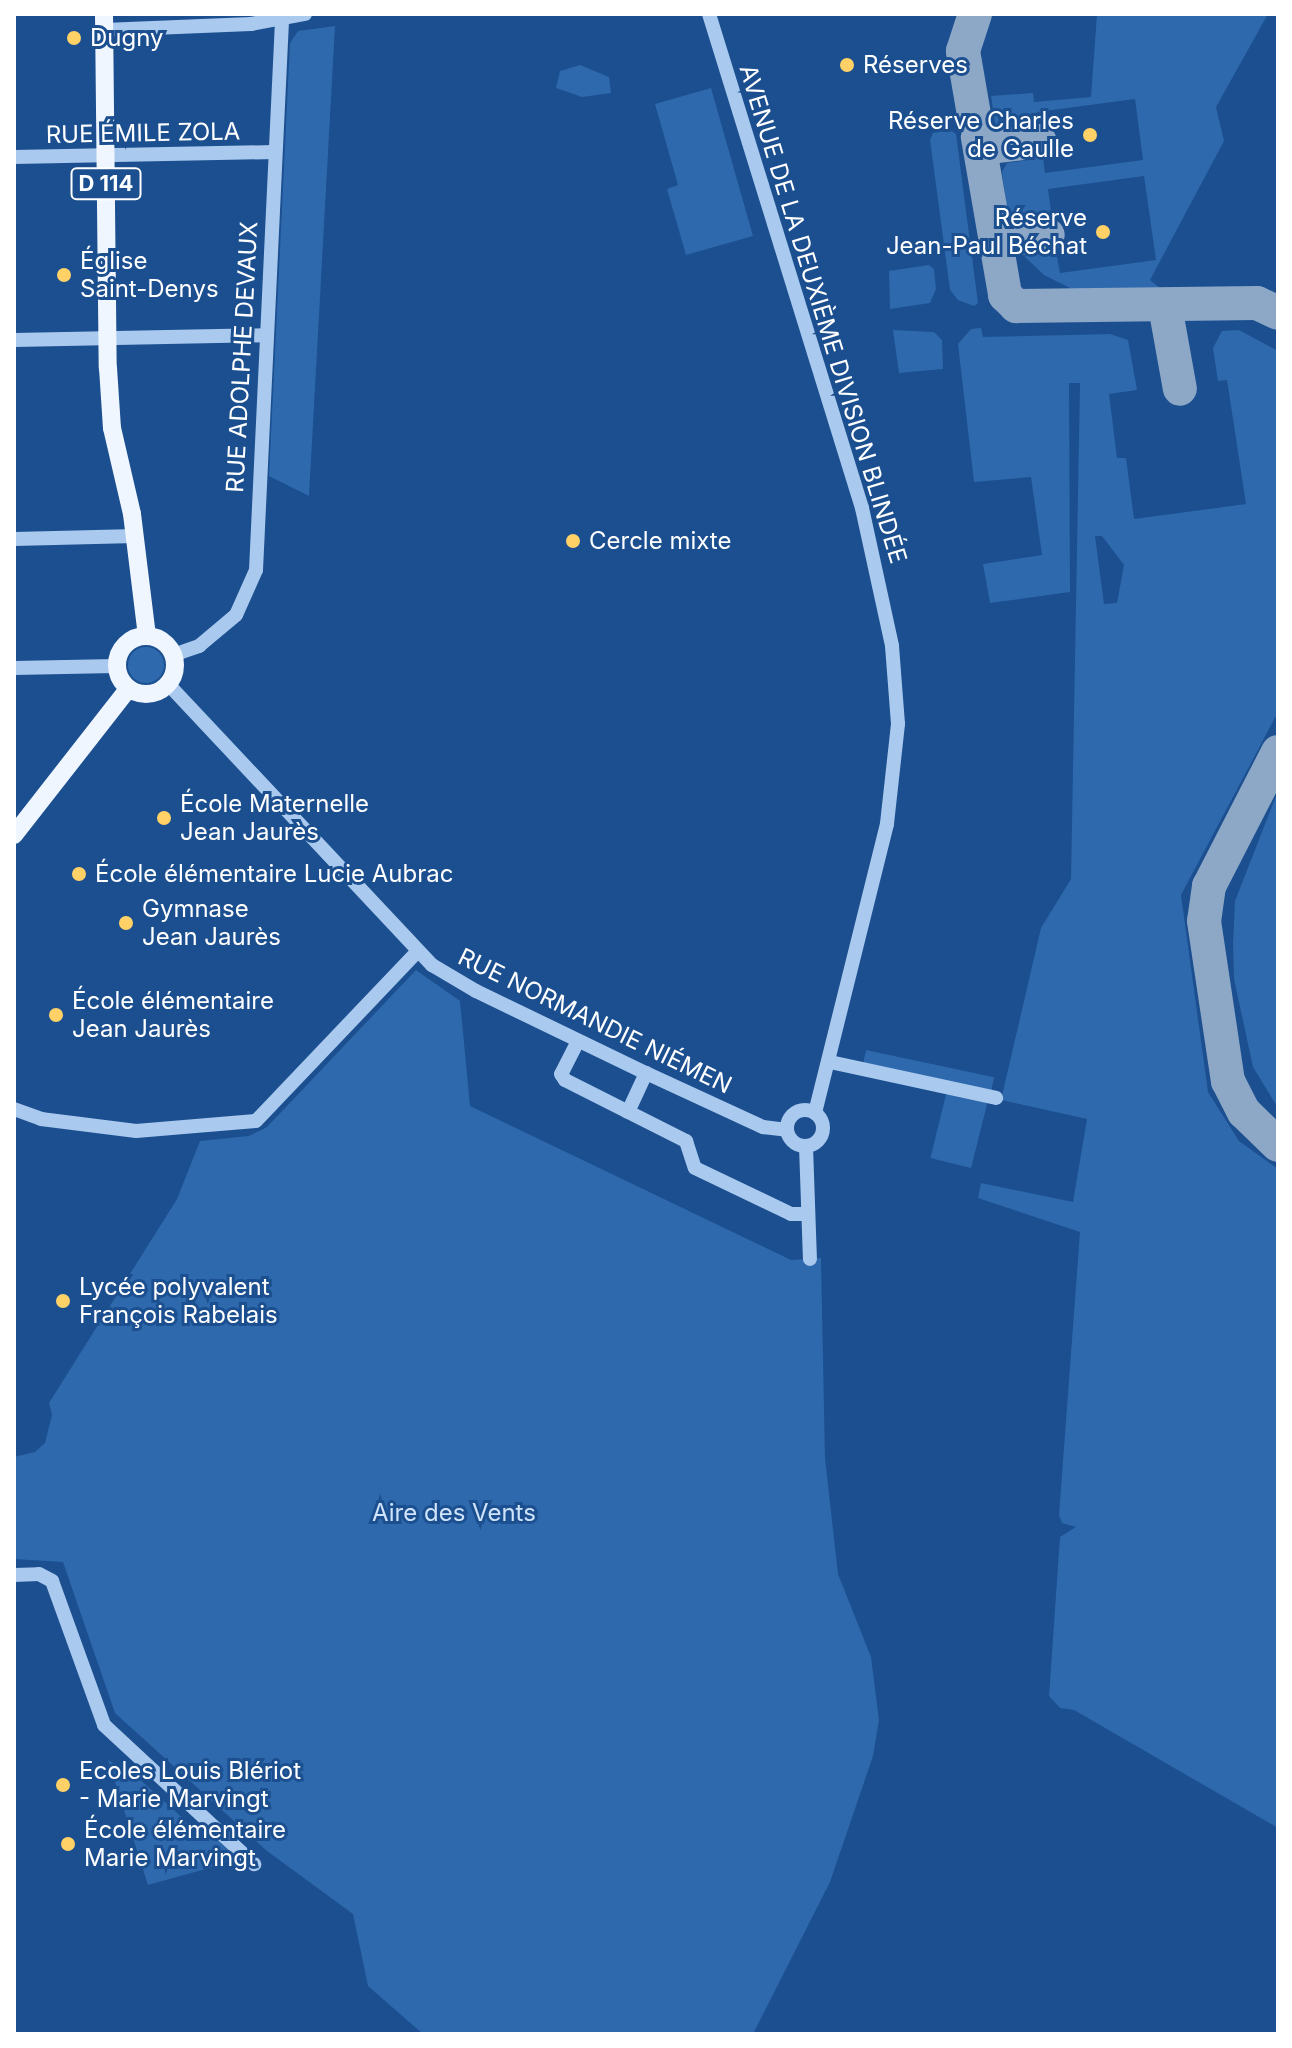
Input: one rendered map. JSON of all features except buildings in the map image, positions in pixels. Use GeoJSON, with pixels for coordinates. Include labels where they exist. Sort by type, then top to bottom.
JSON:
{"type":"FeatureCollection","features":[{"type":"Feature","properties":{"kind":"main road","name":"D 114"},"geometry":{"type":"LineString","coordinates":[[104,22],[110,348],[118,369],[122,415],[116,435],[136,536],[147,636]]}},
{"type":"Feature","properties":{"kind":"main road"},"geometry":{"type":"LineString","coordinates":[[147,636],[160,639],[173,655],[174,672],[168,684],[151,694],[128,689],[116,666],[123,647],[147,636]]}},
{"type":"Feature","properties":{"kind":"main road"},"geometry":{"type":"LineString","coordinates":[[14,835],[128,689]]}},
{"type":"Feature","properties":{"kind":"street"},"geometry":{"type":"LineString","coordinates":[[104,22],[282,20],[305,14]]}},
{"type":"Feature","properties":{"kind":"street","name":"AVENUE DE LA DEUXIÈME DIVISION BLINDÉE"},"geometry":{"type":"LineString","coordinates":[[709,14],[862,508],[892,646],[898,724],[887,824],[815,1113]]}},
{"type":"Feature","properties":{"kind":"street","name":"RUE ADOLPHE DEVAUX"},"geometry":{"type":"LineString","coordinates":[[173,655],[212,637],[236,615],[252,588],[282,20]]}},
{"type":"Feature","properties":{"kind":"street","name":"RUE ÉMILE ZOLA"},"geometry":{"type":"LineString","coordinates":[[14,157],[274,152]]}},
{"type":"Feature","properties":{"kind":"street"},"geometry":{"type":"LineString","coordinates":[[14,340],[110,348],[266,335]]}},
{"type":"Feature","properties":{"kind":"street"},"geometry":{"type":"LineString","coordinates":[[14,539],[136,536]]}},
{"type":"Feature","properties":{"kind":"street"},"geometry":{"type":"LineString","coordinates":[[14,668],[116,666]]}},
{"type":"Feature","properties":{"kind":"street","name":"RUE NORMANDIE NIÉMEN"},"geometry":{"type":"LineString","coordinates":[[168,684],[416,953],[476,991],[578,1041],[763,1127],[787,1130]]}},
{"type":"Feature","properties":{"kind":"street"},"geometry":{"type":"LineString","coordinates":[[14,1109],[41,1119],[136,1131],[256,1121],[416,953]]}},
{"type":"Feature","properties":{"kind":"street"},"geometry":{"type":"LineString","coordinates":[[578,1041],[561,1074],[565,1080],[686,1141],[695,1168],[791,1214],[808,1214]]}},
{"type":"Feature","properties":{"kind":"street"},"geometry":{"type":"LineString","coordinates":[[830,1062],[996,1098]]}},
{"type":"Feature","properties":{"kind":"street"},"geometry":{"type":"LineString","coordinates":[[628,1112],[646,1073]]}},
{"type":"Feature","properties":{"kind":"street"},"geometry":{"type":"LineString","coordinates":[[798,1111],[815,1113],[822,1134],[806,1146],[796,1144],[787,1130],[798,1111]]}},
{"type":"Feature","properties":{"kind":"street"},"geometry":{"type":"LineString","coordinates":[[806,1146],[810,1259]]}},
{"type":"Feature","properties":{"kind":"street"},"geometry":{"type":"LineString","coordinates":[[14,1575],[39,1574],[52,1581],[104,1725],[254,1864]]}},
{"type":"Feature","properties":{"kind":"green space"},"geometry":{"type":"Polygon","coordinates":[[[1097,14],[1268,14],[1216,107],[1224,141],[1150,280],[1166,293],[1080,293],[1044,275],[1025,257],[1029,249],[1055,246],[1060,273],[1156,260],[1144,176],[1048,189],[1052,218],[1040,219],[1041,226],[1016,230],[1009,224],[1002,172],[1007,163],[1043,158],[1045,173],[1143,160],[1135,99],[1037,112],[1039,128],[1004,132],[995,123],[991,96],[1033,93],[1034,102],[1091,97],[1097,14]]]}},
{"type":"Feature","properties":{"kind":"green space"},"geometry":{"type":"Polygon","coordinates":[[[335,26],[309,496],[269,476],[290,43],[298,31],[335,26]]]}},
{"type":"Feature","properties":{"kind":"green space"},"geometry":{"type":"Polygon","coordinates":[[[580,65],[609,77],[611,93],[582,97],[556,88],[560,71],[580,65]]]}},
{"type":"Feature","properties":{"kind":"green space"},"geometry":{"type":"Polygon","coordinates":[[[711,88],[753,236],[686,255],[667,189],[678,185],[655,104],[711,88]]]}},
{"type":"Feature","properties":{"kind":"green space"},"geometry":{"type":"Polygon","coordinates":[[[950,130],[956,134],[978,303],[974,306],[958,300],[950,290],[930,140],[933,133],[950,130]]]}},
{"type":"Feature","properties":{"kind":"green space"},"geometry":{"type":"Polygon","coordinates":[[[929,265],[934,269],[936,289],[930,303],[890,309],[889,271],[929,265]]]}},
{"type":"Feature","properties":{"kind":"green space"},"geometry":{"type":"Polygon","coordinates":[[[981,328],[983,337],[1110,334],[1128,340],[1137,390],[1109,394],[1117,458],[1126,458],[1134,519],[1246,504],[1227,380],[1218,381],[1213,348],[1222,331],[1239,330],[1278,351],[1278,712],[1181,895],[1208,1092],[1239,1141],[1278,1169],[1278,1828],[1074,1710],[1060,1708],[1049,1696],[1060,1537],[1076,1527],[1062,1523],[1059,1515],[1080,1232],[978,1198],[981,1183],[1073,1202],[1087,1119],[1001,1100],[1041,928],[1071,879],[1080,383],[1069,383],[1070,592],[990,603],[983,564],[1042,555],[1031,477],[974,482],[958,344],[971,329],[981,328]],[[1095,536],[1104,604],[1117,603],[1124,565],[1102,536],[1095,536]]]}},
{"type":"Feature","properties":{"kind":"green space"},"geometry":{"type":"Polygon","coordinates":[[[893,330],[934,332],[942,340],[943,369],[899,373],[893,330]]]}},
{"type":"Feature","properties":{"kind":"green space"},"geometry":{"type":"Polygon","coordinates":[[[146,647],[159,652],[164,665],[159,678],[146,683],[133,678],[128,665],[133,652],[146,647]]]}},
{"type":"Feature","properties":{"kind":"green space"},"geometry":{"type":"Polygon","coordinates":[[[1278,791],[1278,1108],[1253,1067],[1234,979],[1233,943],[1235,901],[1278,791]]]}},
{"type":"Feature","properties":{"kind":"green space","name":"Aire des Vents"},"geometry":{"type":"Polygon","coordinates":[[[416,970],[460,1001],[470,1106],[791,1260],[821,1258],[825,1458],[838,1574],[871,1657],[879,1720],[873,1756],[830,1882],[753,2034],[423,2034],[368,1986],[353,1914],[267,1851],[115,1713],[63,1562],[14,1559],[14,1457],[35,1452],[45,1443],[52,1415],[49,1403],[177,1199],[200,1141],[249,1136],[267,1127],[416,970]]]}},
{"type":"Feature","properties":{"kind":"green space"},"geometry":{"type":"Polygon","coordinates":[[[866,1050],[994,1077],[991,1091],[863,1064],[866,1050]]]}},
{"type":"Feature","properties":{"kind":"green space"},"geometry":{"type":"Polygon","coordinates":[[[947,1091],[988,1101],[971,1168],[930,1158],[947,1091]]]}},
{"type":"Feature","properties":{"kind":"green space"},"geometry":{"type":"Polygon","coordinates":[[[108,1760],[137,1777],[195,1829],[203,1825],[238,1860],[148,1885],[108,1760]]]}},
{"type":"Feature","properties":{"kind":"taxiway"},"geometry":{"type":"LineString","coordinates":[[975,14],[963,51],[1005,295],[1016,306],[1257,303],[1278,313]]}},
{"type":"Feature","properties":{"kind":"taxiway"},"geometry":{"type":"LineString","coordinates":[[980,148],[1040,141]]}},
{"type":"Feature","properties":{"kind":"taxiway"},"geometry":{"type":"LineString","coordinates":[[996,241],[1048,235]]}},
{"type":"Feature","properties":{"kind":"taxiway"},"geometry":{"type":"LineString","coordinates":[[1165,306],[1180,389]]}},
{"type":"Feature","properties":{"kind":"taxiway"},"geometry":{"type":"LineString","coordinates":[[1278,752],[1209,886],[1204,921],[1228,1081],[1244,1112],[1278,1145]]}},
{"type":"Feature","properties":{"kind":"place","name":"Dugny"},"geometry":{"type":"Point","coordinates":[74,38]}},
{"type":"Feature","properties":{"kind":"place","name":"Réserves"},"geometry":{"type":"Point","coordinates":[847,65]}},
{"type":"Feature","properties":{"kind":"place","name":"Réserve Charles de Gaulle"},"geometry":{"type":"Point","coordinates":[1090,135]}},
{"type":"Feature","properties":{"kind":"place","name":"Réserve Jean-Paul Béchat"},"geometry":{"type":"Point","coordinates":[1103,232]}},
{"type":"Feature","properties":{"kind":"place","name":"Église Saint-Denys"},"geometry":{"type":"Point","coordinates":[64,275]}},
{"type":"Feature","properties":{"kind":"place","name":"Cercle mixte"},"geometry":{"type":"Point","coordinates":[573,541]}},
{"type":"Feature","properties":{"kind":"place","name":"École Maternelle Jean Jaurès"},"geometry":{"type":"Point","coordinates":[164,818]}},
{"type":"Feature","properties":{"kind":"place","name":"École élémentaire Lucie Aubrac"},"geometry":{"type":"Point","coordinates":[79,874]}},
{"type":"Feature","properties":{"kind":"place","name":"Gymnase Jean Jaurès"},"geometry":{"type":"Point","coordinates":[126,923]}},
{"type":"Feature","properties":{"kind":"place","name":"École élémentaire Jean Jaurès"},"geometry":{"type":"Point","coordinates":[56,1015]}},
{"type":"Feature","properties":{"kind":"place","name":"Lycée polyvalent François Rabelais"},"geometry":{"type":"Point","coordinates":[63,1301]}},
{"type":"Feature","properties":{"kind":"place","name":"Ecoles Louis Blériot - Marie Marvingt"},"geometry":{"type":"Point","coordinates":[63,1785]}},
{"type":"Feature","properties":{"kind":"place","name":"École élémentaire Marie Marvingt"},"geometry":{"type":"Point","coordinates":[68,1844]}}]}
